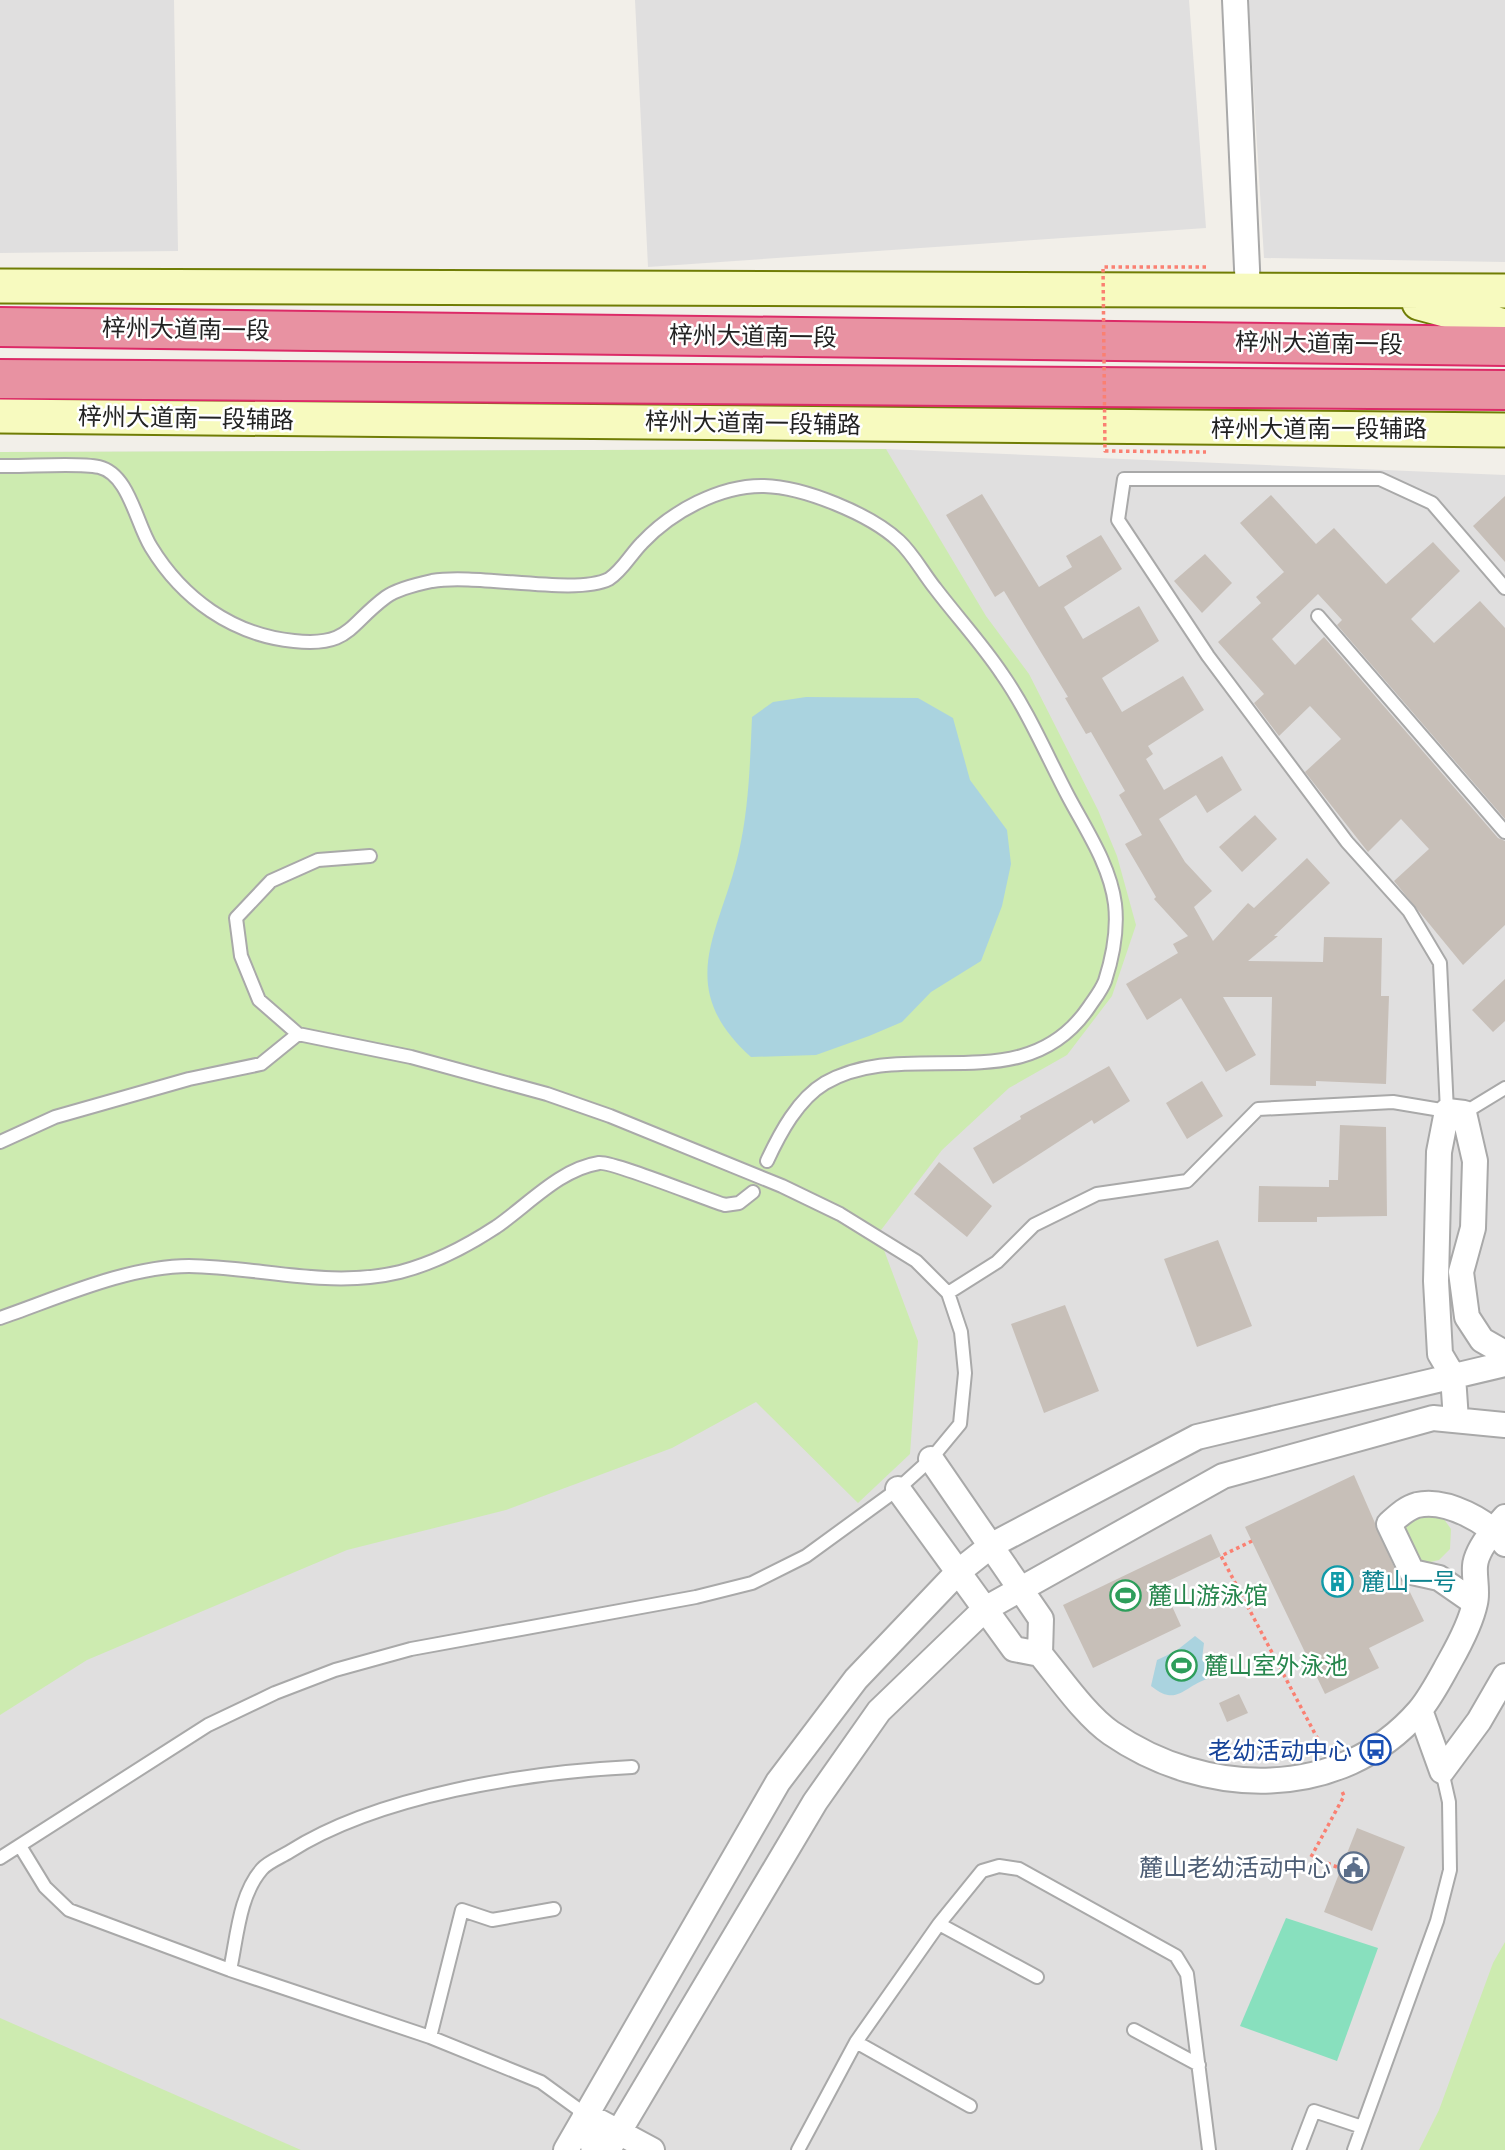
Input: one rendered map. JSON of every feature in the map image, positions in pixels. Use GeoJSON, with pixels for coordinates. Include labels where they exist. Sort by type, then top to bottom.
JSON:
{"type":"FeatureCollection","features":[{"type":"Feature","properties":{"kind":"highway","name":"梓州大道南一段"},"geometry":{"type":"LineString","coordinates":[[0,327],[1505,346]]}},
{"type":"Feature","properties":{"kind":"highway","name":"梓州大道南一段"},"geometry":{"type":"LineString","coordinates":[[0,379],[1426,387],[1505,390]]}},
{"type":"Feature","properties":{"kind":"main road"},"geometry":{"type":"LineString","coordinates":[[0,286],[1505,291]]}},
{"type":"Feature","properties":{"kind":"main road"},"geometry":{"type":"LineString","coordinates":[[1376,291],[1505,326]]}},
{"type":"Feature","properties":{"kind":"main road"},"geometry":{"type":"LineString","coordinates":[[0,321],[59,327]]}},
{"type":"Feature","properties":{"kind":"main road"},"geometry":{"type":"LineString","coordinates":[[1294,426],[1426,387],[1505,422]]}},
{"type":"Feature","properties":{"kind":"main road","name":"梓州大道南一段辅路"},"geometry":{"type":"LineString","coordinates":[[0,416],[1505,430]]}},
{"type":"Feature","properties":{"kind":"street"},"geometry":{"type":"LineString","coordinates":[[1235,0],[1248,291]]}},
{"type":"Feature","properties":{"kind":"street"},"geometry":{"type":"LineString","coordinates":[[1455,1112],[1439,1152],[1436,1281],[1440,1354],[1453,1376],[1456,1420]]}},
{"type":"Feature","properties":{"kind":"street"},"geometry":{"type":"LineString","coordinates":[[1455,1112],[1475,1161],[1473,1228],[1461,1272],[1467,1317],[1482,1340],[1505,1353]]}},
{"type":"Feature","properties":{"kind":"street"},"geometry":{"type":"LineString","coordinates":[[1438,1204],[1454,1198],[1474,1208]]}},
{"type":"Feature","properties":{"kind":"street"},"geometry":{"type":"LineString","coordinates":[[566,2150],[778,1782],[856,1679],[958,1572],[992,1545],[1197,1437],[1505,1364]]}},
{"type":"Feature","properties":{"kind":"street"},"geometry":{"type":"LineString","coordinates":[[613,2141],[816,1802],[879,1711],[985,1609],[1020,1587],[1223,1476],[1433,1418],[1505,1425]]}},
{"type":"Feature","properties":{"kind":"street"},"geometry":{"type":"LineString","coordinates":[[932,1459],[1041,1619],[1040,1654]]}},
{"type":"Feature","properties":{"kind":"street"},"geometry":{"type":"LineString","coordinates":[[898,1489],[1014,1649],[1040,1654],[1109,1732],[1152,1756],[1199,1775],[1246,1782],[1300,1779],[1334,1770],[1375,1750],[1420,1710],[1451,1660],[1475,1603],[1475,1563],[1501,1530],[1450,1508],[1418,1505],[1405,1510],[1389,1524],[1412,1572],[1439,1578],[1475,1603]]}},
{"type":"Feature","properties":{"kind":"street"},"geometry":{"type":"LineString","coordinates":[[1442,1771],[1479,1721],[1505,1676]]}},
{"type":"Feature","properties":{"kind":"street"},"geometry":{"type":"LineString","coordinates":[[1420,1710],[1442,1771]]}},
{"type":"Feature","properties":{"kind":"street"},"geometry":{"type":"LineString","coordinates":[[585,2115],[613,2141],[652,2150]]}},
{"type":"Feature","properties":{"kind":"street"},"geometry":{"type":"LineString","coordinates":[[585,2115],[594,2150]]}},
{"type":"Feature","properties":{"kind":"lane"},"geometry":{"type":"LineString","coordinates":[[0,467],[101,467],[117,477],[127,491],[137,523],[179,586],[211,613],[255,632],[293,641],[346,636],[388,594],[430,582],[482,578],[571,585],[595,583],[613,577],[641,543],[667,519],[723,492],[761,485],[797,490],[876,523],[903,544],[1004,676],[1101,857],[1115,901],[1116,937],[1103,986],[1079,1022],[1051,1047],[1005,1060],[864,1069],[827,1082],[804,1100],[767,1161]]}},
{"type":"Feature","properties":{"kind":"lane"},"geometry":{"type":"LineString","coordinates":[[1455,1112],[1440,963],[1409,911],[1348,842],[1208,656],[1118,520],[1124,479],[1380,479],[1432,503],[1505,588]]}},
{"type":"Feature","properties":{"kind":"lane"},"geometry":{"type":"LineString","coordinates":[[1318,616],[1505,832]]}},
{"type":"Feature","properties":{"kind":"lane"},"geometry":{"type":"LineString","coordinates":[[0,1858],[208,1725],[275,1693],[335,1670],[411,1649],[696,1597],[752,1583],[806,1556],[898,1489],[932,1459],[960,1424],[965,1373],[961,1332],[948,1293],[916,1261],[840,1214],[782,1186],[610,1116],[547,1094],[411,1056],[298,1034],[259,1000],[241,956],[236,918],[271,881],[318,859],[370,856]]}},
{"type":"Feature","properties":{"kind":"lane"},"geometry":{"type":"LineString","coordinates":[[0,1142],[55,1117],[190,1079],[261,1064],[298,1034]]}},
{"type":"Feature","properties":{"kind":"lane"},"geometry":{"type":"LineString","coordinates":[[948,1293],[997,1262],[1034,1225],[1097,1194],[1187,1181],[1258,1110],[1393,1102],[1455,1112],[1505,1088]]}},
{"type":"Feature","properties":{"kind":"lane"},"geometry":{"type":"LineString","coordinates":[[0,1318],[143,1270],[189,1266],[351,1280],[401,1272],[444,1257],[494,1228],[566,1175],[603,1162],[725,1205],[739,1203],[753,1192]]}},
{"type":"Feature","properties":{"kind":"lane"},"geometry":{"type":"LineString","coordinates":[[230,1970],[246,1899],[262,1868],[308,1839],[394,1805],[571,1770],[632,1767]]}},
{"type":"Feature","properties":{"kind":"lane"},"geometry":{"type":"LineString","coordinates":[[1354,2150],[1437,1922],[1450,1870],[1449,1802],[1442,1771]]}},
{"type":"Feature","properties":{"kind":"lane"},"geometry":{"type":"LineString","coordinates":[[20,1846],[46,1887],[69,1910],[230,1970],[430,2036],[541,2082],[585,2115]]}},
{"type":"Feature","properties":{"kind":"lane"},"geometry":{"type":"LineString","coordinates":[[798,2150],[856,2042],[939,1923],[982,1871],[999,1866],[1019,1868],[1177,1956],[1187,1974],[1209,2150]]}},
{"type":"Feature","properties":{"kind":"lane"},"geometry":{"type":"LineString","coordinates":[[430,2036],[461,1910],[492,1920],[554,1909]]}},
{"type":"Feature","properties":{"kind":"lane"},"geometry":{"type":"LineString","coordinates":[[939,1923],[1037,1977]]}},
{"type":"Feature","properties":{"kind":"lane"},"geometry":{"type":"LineString","coordinates":[[1134,2030],[1199,2065]]}},
{"type":"Feature","properties":{"kind":"lane"},"geometry":{"type":"LineString","coordinates":[[856,2042],[970,2106]]}},
{"type":"Feature","properties":{"kind":"lane"},"geometry":{"type":"LineString","coordinates":[[1299,2150],[1314,2111],[1362,2127]]}},
{"type":"Feature","properties":{"kind":"path"},"geometry":{"type":"LineString","coordinates":[[1206,267],[1103,267],[1105,451],[1206,452]]}},
{"type":"Feature","properties":{"kind":"path"},"geometry":{"type":"LineString","coordinates":[[1252,1542],[1221,1556],[1334,1770],[1344,1796],[1311,1857],[1337,1867]]}},
{"type":"Feature","properties":{"kind":"shaded area"},"geometry":{"type":"Polygon","coordinates":[[[0,0],[174,0],[178,251],[0,253],[0,0]]]}},
{"type":"Feature","properties":{"kind":"shaded area"},"geometry":{"type":"Polygon","coordinates":[[[635,0],[1189,0],[1206,228],[648,267],[635,0]]]}},
{"type":"Feature","properties":{"kind":"shaded area"},"geometry":{"type":"Polygon","coordinates":[[[1248,0],[1505,0],[1505,262],[1264,258],[1248,0]]]}},
{"type":"Feature","properties":{"kind":"shaded area"},"geometry":{"type":"Polygon","coordinates":[[[886,449],[1505,475],[1505,2150],[0,2150],[0,452],[886,449]]]}},
{"type":"Feature","properties":{"kind":"green space"},"geometry":{"type":"Polygon","coordinates":[[[886,449],[986,616],[1029,674],[1098,810],[1117,856],[1136,925],[1112,996],[1067,1055],[1009,1088],[942,1150],[878,1234],[918,1341],[910,1454],[858,1503],[756,1402],[672,1448],[506,1510],[347,1550],[87,1660],[0,1715],[0,452],[886,449]]]}},
{"type":"Feature","properties":{"kind":"green space"},"geometry":{"type":"Polygon","coordinates":[[[1441,1515],[1451,1529],[1450,1549],[1439,1560],[1422,1564],[1399,1532],[1408,1517],[1441,1515]]]}},
{"type":"Feature","properties":{"kind":"green space"},"geometry":{"type":"Polygon","coordinates":[[[1286,1918],[1378,1948],[1337,2061],[1240,2026],[1286,1918]]]}},
{"type":"Feature","properties":{"kind":"green space"},"geometry":{"type":"Polygon","coordinates":[[[1505,1942],[1505,2150],[1419,2150],[1439,2110],[1493,1963],[1505,1942]]]}},
{"type":"Feature","properties":{"kind":"green space"},"geometry":{"type":"Polygon","coordinates":[[[0,2018],[301,2150],[0,2150],[0,2018]]]}},
{"type":"Feature","properties":{"kind":"water"},"geometry":{"type":"Polygon","coordinates":[[[806,697],[918,698],[953,718],[970,780],[1007,830],[1011,864],[1002,906],[981,961],[931,992],[902,1022],[816,1055],[751,1057],[727,1031],[713,1006],[708,982],[709,958],[739,851],[745,818],[752,717],[773,702],[806,697]]]}},
{"type":"Feature","properties":{"kind":"water","name":"麓山室外泳池"},"geometry":{"type":"Polygon","coordinates":[[[1195,1636],[1204,1643],[1202,1659],[1210,1670],[1210,1678],[1175,1695],[1160,1692],[1151,1686],[1157,1660],[1176,1651],[1195,1636]]]}},
{"type":"Feature","properties":{"kind":"building"},"geometry":{"type":"Polygon","coordinates":[[[982,494],[1039,587],[1072,567],[1066,556],[1101,535],[1122,569],[1064,607],[1083,639],[1139,606],[1159,641],[1102,678],[1122,712],[1183,676],[1204,710],[1148,746],[1153,754],[1146,759],[1164,790],[1222,756],[1242,790],[1207,813],[1196,795],[1159,819],[1185,862],[1212,891],[1194,907],[1213,941],[1248,903],[1254,908],[1307,858],[1330,883],[1274,936],[1278,936],[1248,961],[1323,962],[1324,937],[1382,938],[1381,996],[1389,996],[1386,1084],[1316,1081],[1316,1086],[1270,1085],[1272,997],[1223,997],[1256,1055],[1226,1072],[1181,998],[1147,1020],[1126,984],[1178,953],[1173,944],[1188,936],[1154,899],[1156,897],[1125,844],[1142,835],[1119,795],[1125,791],[1091,732],[1086,734],[1065,698],[1068,697],[1004,591],[995,597],[946,515],[982,494]]]}},
{"type":"Feature","properties":{"kind":"building"},"geometry":{"type":"Polygon","coordinates":[[[1271,495],[1316,544],[1334,528],[1386,584],[1433,542],[1460,571],[1411,619],[1434,643],[1480,601],[1505,628],[1505,819],[1337,625],[1342,620],[1318,594],[1272,639],[1295,665],[1324,637],[1498,838],[1505,841],[1505,925],[1463,965],[1394,881],[1429,849],[1401,819],[1368,852],[1305,772],[1341,739],[1310,706],[1279,736],[1254,703],[1264,694],[1218,642],[1261,603],[1256,597],[1284,572],[1240,523],[1271,495]]]}},
{"type":"Feature","properties":{"kind":"building"},"geometry":{"type":"Polygon","coordinates":[[[1505,496],[1505,562],[1473,526],[1505,496]]]}},
{"type":"Feature","properties":{"kind":"building"},"geometry":{"type":"Polygon","coordinates":[[[1205,554],[1232,583],[1202,613],[1174,581],[1205,554]]]}},
{"type":"Feature","properties":{"kind":"building"},"geometry":{"type":"Polygon","coordinates":[[[1255,815],[1277,839],[1242,872],[1219,847],[1255,815]]]}},
{"type":"Feature","properties":{"kind":"building"},"geometry":{"type":"Polygon","coordinates":[[[1505,979],[1505,1021],[1493,1032],[1472,1010],[1505,979]]]}},
{"type":"Feature","properties":{"kind":"building"},"geometry":{"type":"Polygon","coordinates":[[[1109,1066],[1130,1101],[1094,1124],[1092,1120],[993,1184],[973,1148],[1021,1119],[1020,1116],[1109,1066]]]}},
{"type":"Feature","properties":{"kind":"building"},"geometry":{"type":"Polygon","coordinates":[[[1202,1081],[1223,1116],[1187,1139],[1166,1103],[1202,1081]]]}},
{"type":"Feature","properties":{"kind":"building"},"geometry":{"type":"Polygon","coordinates":[[[1340,1125],[1386,1127],[1387,1216],[1317,1217],[1317,1222],[1258,1222],[1259,1186],[1329,1187],[1329,1180],[1338,1180],[1340,1125]]]}},
{"type":"Feature","properties":{"kind":"building"},"geometry":{"type":"Polygon","coordinates":[[[939,1162],[992,1206],[967,1237],[914,1194],[939,1162]]]}},
{"type":"Feature","properties":{"kind":"building"},"geometry":{"type":"Polygon","coordinates":[[[1218,1240],[1252,1326],[1197,1347],[1164,1259],[1218,1240]]]}},
{"type":"Feature","properties":{"kind":"building"},"geometry":{"type":"Polygon","coordinates":[[[1065,1305],[1099,1391],[1044,1413],[1011,1324],[1065,1305]]]}},
{"type":"Feature","properties":{"kind":"building","name":"麓山一号"},"geometry":{"type":"Polygon","coordinates":[[[1354,1475],[1399,1578],[1407,1586],[1424,1621],[1369,1648],[1379,1668],[1325,1694],[1245,1527],[1354,1475]]]}},
{"type":"Feature","properties":{"kind":"building","name":"麓山游泳馆"},"geometry":{"type":"Polygon","coordinates":[[[1211,1534],[1221,1556],[1162,1584],[1181,1626],[1093,1668],[1063,1605],[1211,1534]]]}},
{"type":"Feature","properties":{"kind":"building"},"geometry":{"type":"Polygon","coordinates":[[[1239,1694],[1248,1713],[1227,1722],[1219,1703],[1239,1694]]]}},
{"type":"Feature","properties":{"kind":"building"},"geometry":{"type":"Polygon","coordinates":[[[1357,1828],[1405,1847],[1372,1931],[1324,1912],[1357,1828]]]}},
{"type":"Feature","properties":{"kind":"place","name":"麓山一号"},"geometry":{"type":"Point","coordinates":[1338,1581]}},
{"type":"Feature","properties":{"kind":"place","name":"麓山游泳馆"},"geometry":{"type":"Point","coordinates":[1125,1595]}},
{"type":"Feature","properties":{"kind":"place","name":"麓山室外泳池"},"geometry":{"type":"Point","coordinates":[1181,1665]}},
{"type":"Feature","properties":{"kind":"place","name":"老幼活动中心"},"geometry":{"type":"Point","coordinates":[1375,1750]}},
{"type":"Feature","properties":{"kind":"place","name":"麓山老幼活动中心"},"geometry":{"type":"Point","coordinates":[1354,1867]}}]}
